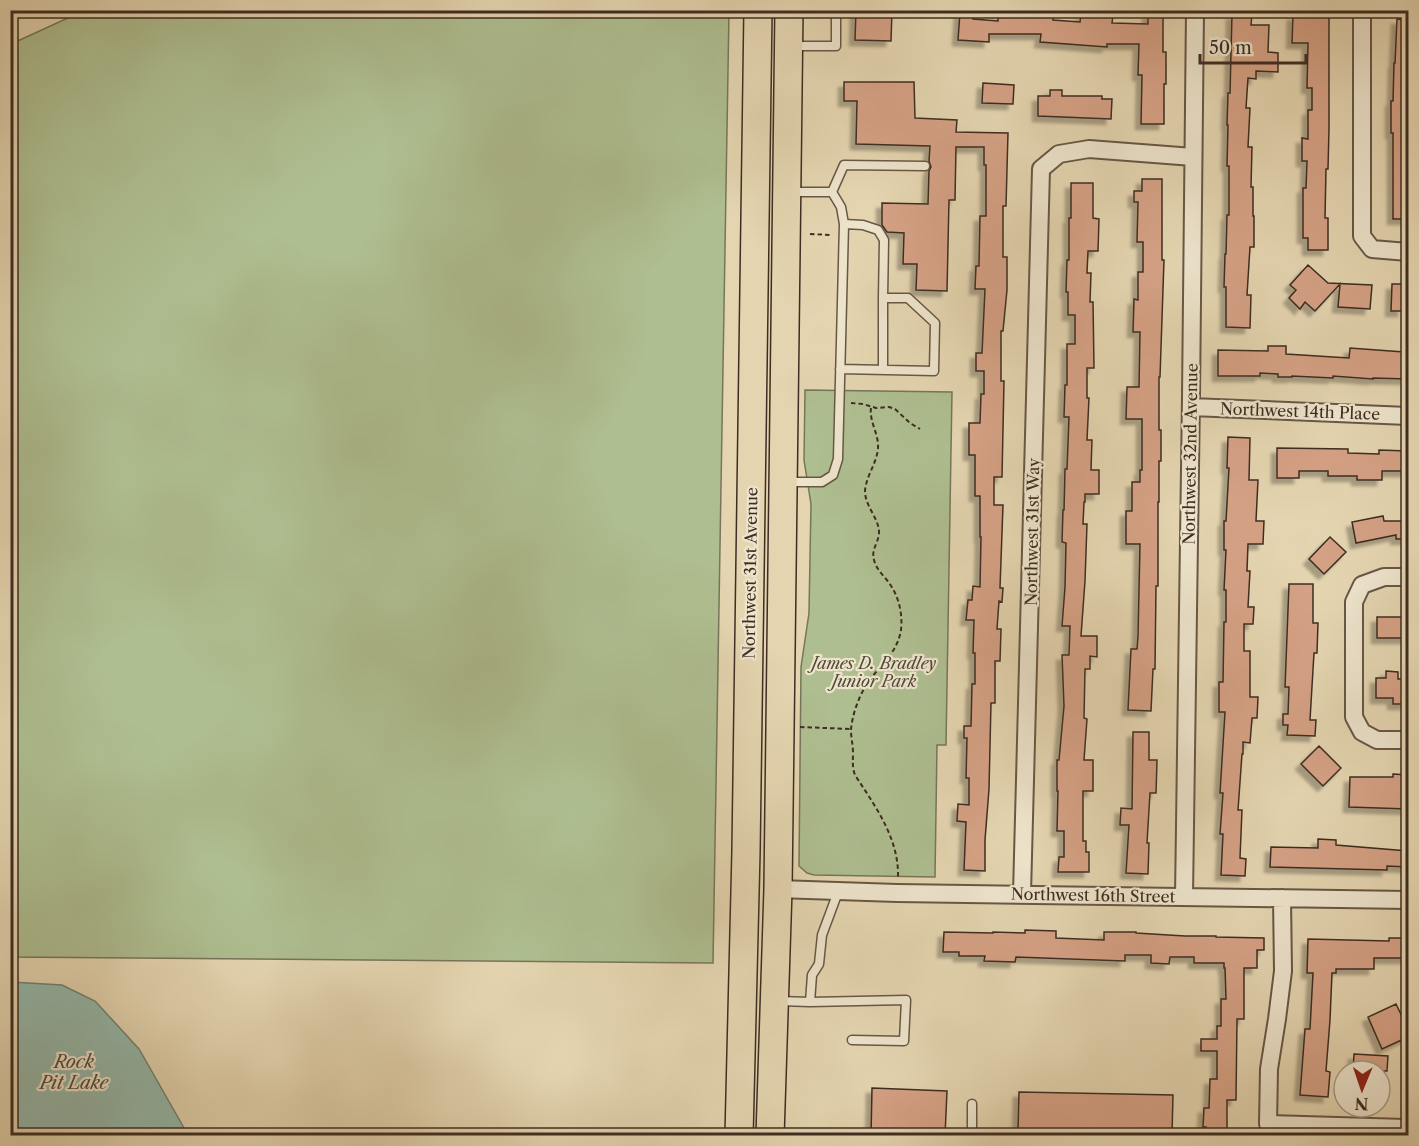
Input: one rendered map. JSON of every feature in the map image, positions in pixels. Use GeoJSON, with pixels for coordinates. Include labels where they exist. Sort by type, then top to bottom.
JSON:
{"type":"FeatureCollection","features":[{"type":"Feature","properties":{"kind":"main road","name":"Northwest 31st Avenue"},"geometry":{"type":"LineString","coordinates":[[738,1136],[746,851],[758,10]]}},
{"type":"Feature","properties":{"kind":"main road","name":"Northwest 31st Avenue"},"geometry":{"type":"LineString","coordinates":[[770,1136],[778,890],[789,10]]}},
{"type":"Feature","properties":{"kind":"main road"},"geometry":{"type":"LineString","coordinates":[[746,851],[753,871],[764,882],[778,890]]}},
{"type":"Feature","properties":{"kind":"street","name":"Northwest 32nd Avenue"},"geometry":{"type":"LineString","coordinates":[[1184,897],[1195,10]]}},
{"type":"Feature","properties":{"kind":"street"},"geometry":{"type":"LineString","coordinates":[[1362,10],[1362,236],[1372,249],[1408,252]]}},
{"type":"Feature","properties":{"kind":"street","name":"Northwest 31st Way"},"geometry":{"type":"LineString","coordinates":[[1022,894],[1041,169],[1059,154],[1089,149],[1193,157]]}},
{"type":"Feature","properties":{"kind":"street","name":"Northwest 14th Place"},"geometry":{"type":"LineString","coordinates":[[1191,407],[1408,416]]}},
{"type":"Feature","properties":{"kind":"street"},"geometry":{"type":"LineString","coordinates":[[1408,578],[1384,577],[1362,585],[1354,602],[1354,717],[1362,732],[1377,740],[1408,740]]}},
{"type":"Feature","properties":{"kind":"street","name":"Northwest 16th Street"},"geometry":{"type":"LineString","coordinates":[[778,890],[1408,900]]}},
{"type":"Feature","properties":{"kind":"street"},"geometry":{"type":"LineString","coordinates":[[1282,898],[1282,971],[1269,1070],[1268,1124],[1407,1124]]}},
{"type":"Feature","properties":{"kind":"lane"},"geometry":{"type":"LineString","coordinates":[[789,46],[836,46],[836,10]]}},
{"type":"Feature","properties":{"kind":"lane"},"geometry":{"type":"LineString","coordinates":[[832,192],[844,165],[925,166]]}},
{"type":"Feature","properties":{"kind":"lane"},"geometry":{"type":"LineString","coordinates":[[787,192],[832,192]]}},
{"type":"Feature","properties":{"kind":"lane"},"geometry":{"type":"LineString","coordinates":[[784,482],[822,482],[833,475],[838,459],[844,224],[841,207],[832,192]]}},
{"type":"Feature","properties":{"kind":"lane"},"geometry":{"type":"LineString","coordinates":[[844,224],[863,225],[878,230],[884,240],[883,370]]}},
{"type":"Feature","properties":{"kind":"lane"},"geometry":{"type":"LineString","coordinates":[[840,369],[934,371],[935,323],[908,298],[883,298]]}},
{"type":"Feature","properties":{"kind":"lane"},"geometry":{"type":"LineString","coordinates":[[810,1002],[812,975],[819,964],[822,935],[838,892]]}},
{"type":"Feature","properties":{"kind":"lane"},"geometry":{"type":"LineString","coordinates":[[774,1000],[810,1002],[906,1000],[904,1041],[852,1040]]}},
{"type":"Feature","properties":{"kind":"lane"},"geometry":{"type":"LineString","coordinates":[[972,1104],[972,1136]]}},
{"type":"Feature","properties":{"kind":"path"},"geometry":{"type":"LineString","coordinates":[[810,234],[830,235]]}},
{"type":"Feature","properties":{"kind":"path"},"geometry":{"type":"LineString","coordinates":[[847,403],[863,404],[871,408],[895,409],[910,423],[921,429]]}},
{"type":"Feature","properties":{"kind":"path"},"geometry":{"type":"LineString","coordinates":[[871,408],[878,448],[865,491],[866,501],[878,526],[879,534],[873,560],[894,590],[899,603],[901,630],[892,654],[865,688],[854,715],[851,729],[853,768],[893,841],[897,857],[897,880]]}},
{"type":"Feature","properties":{"kind":"path"},"geometry":{"type":"LineString","coordinates":[[797,727],[851,729]]}},
{"type":"Feature","properties":{"kind":"green space"},"geometry":{"type":"Polygon","coordinates":[[[83,11],[729,11],[713,963],[11,957],[11,44],[83,11]]]}},
{"type":"Feature","properties":{"kind":"green space","name":"James D. Bradley Junior Park"},"geometry":{"type":"Polygon","coordinates":[[[805,390],[952,392],[946,745],[937,745],[935,877],[814,875],[807,873],[799,866],[801,667],[809,613],[811,504],[804,460],[805,390]]]}},
{"type":"Feature","properties":{"kind":"water","name":"Rock Pit Lake"},"geometry":{"type":"Polygon","coordinates":[[[11,982],[62,985],[95,1001],[139,1049],[188,1135],[11,1135],[11,982]]]}},
{"type":"Feature","properties":{"kind":"building"},"geometry":{"type":"Polygon","coordinates":[[[856,10],[892,10],[891,41],[855,40],[856,10]]]}},
{"type":"Feature","properties":{"kind":"building"},"geometry":{"type":"Polygon","coordinates":[[[960,12],[974,13],[973,19],[998,21],[998,15],[1042,16],[1042,14],[1054,15],[1053,20],[1080,22],[1081,14],[1113,16],[1112,23],[1148,24],[1148,13],[1163,13],[1163,52],[1166,52],[1164,124],[1141,124],[1142,75],[1138,75],[1139,44],[1107,44],[1107,47],[1040,42],[1041,34],[989,34],[989,42],[958,40],[960,12]]]}},
{"type":"Feature","properties":{"kind":"building"},"geometry":{"type":"Polygon","coordinates":[[[1232,14],[1252,14],[1251,25],[1269,25],[1268,52],[1278,53],[1278,72],[1256,71],[1256,79],[1248,78],[1246,108],[1250,108],[1248,147],[1252,147],[1251,187],[1253,187],[1254,216],[1254,247],[1250,247],[1247,295],[1251,295],[1250,328],[1226,327],[1226,287],[1224,287],[1227,215],[1229,215],[1227,125],[1232,14]]]}},
{"type":"Feature","properties":{"kind":"building"},"geometry":{"type":"Polygon","coordinates":[[[1293,15],[1329,16],[1329,129],[1325,218],[1328,218],[1328,250],[1308,250],[1308,238],[1303,238],[1303,188],[1306,188],[1307,161],[1302,161],[1302,138],[1308,139],[1308,110],[1312,110],[1312,88],[1307,88],[1308,43],[1292,43],[1293,15]]]}},
{"type":"Feature","properties":{"kind":"building"},"geometry":{"type":"Polygon","coordinates":[[[1397,19],[1408,20],[1408,219],[1393,219],[1391,101],[1393,101],[1397,19]]]}},
{"type":"Feature","properties":{"kind":"building"},"geometry":{"type":"Polygon","coordinates":[[[844,82],[914,82],[915,118],[957,120],[956,132],[1008,133],[1006,206],[1003,206],[1003,257],[1007,257],[1007,290],[1003,331],[1001,331],[1001,381],[1004,381],[1002,477],[994,477],[994,505],[1003,505],[1000,588],[1003,588],[1002,602],[999,601],[997,629],[1001,629],[1000,661],[995,661],[995,703],[991,703],[985,871],[964,870],[966,822],[957,821],[958,804],[969,805],[969,778],[966,778],[967,738],[964,738],[964,726],[971,726],[972,684],[975,684],[974,620],[966,620],[968,600],[972,600],[973,586],[980,587],[980,496],[975,496],[975,455],[969,455],[969,423],[980,423],[981,394],[984,394],[984,371],[976,371],[976,353],[982,353],[985,289],[975,289],[976,266],[979,266],[980,216],[986,216],[984,147],[956,147],[955,200],[949,200],[947,291],[916,290],[917,264],[903,264],[904,233],[887,232],[882,225],[882,203],[928,204],[930,146],[856,144],[857,101],[844,101],[844,82]]]}},
{"type":"Feature","properties":{"kind":"building"},"geometry":{"type":"Polygon","coordinates":[[[983,83],[1014,85],[1013,104],[982,103],[983,83]]]}},
{"type":"Feature","properties":{"kind":"building"},"geometry":{"type":"Polygon","coordinates":[[[1050,90],[1062,90],[1062,96],[1102,96],[1102,99],[1112,99],[1111,119],[1038,116],[1038,96],[1050,96],[1050,90]]]}},
{"type":"Feature","properties":{"kind":"building"},"geometry":{"type":"Polygon","coordinates":[[[1142,179],[1162,179],[1162,260],[1164,260],[1159,377],[1161,461],[1159,461],[1158,502],[1158,586],[1156,586],[1155,669],[1153,669],[1151,711],[1128,710],[1131,649],[1137,649],[1138,636],[1140,544],[1126,544],[1126,511],[1132,511],[1132,482],[1140,482],[1142,419],[1126,419],[1127,387],[1139,387],[1140,332],[1133,332],[1134,299],[1138,300],[1138,272],[1143,272],[1143,242],[1137,242],[1138,202],[1134,202],[1134,191],[1142,191],[1142,179]]]}},
{"type":"Feature","properties":{"kind":"building"},"geometry":{"type":"Polygon","coordinates":[[[1071,183],[1093,183],[1093,218],[1099,219],[1098,251],[1088,251],[1087,273],[1091,273],[1090,302],[1093,302],[1094,368],[1087,368],[1087,398],[1089,398],[1087,440],[1092,440],[1091,470],[1099,470],[1099,494],[1085,494],[1083,524],[1087,524],[1081,636],[1097,636],[1097,657],[1090,656],[1090,669],[1085,669],[1084,718],[1087,719],[1084,760],[1093,760],[1093,791],[1083,791],[1083,841],[1086,841],[1086,852],[1089,852],[1089,872],[1058,872],[1059,857],[1064,857],[1064,831],[1057,831],[1057,760],[1059,760],[1064,706],[1062,655],[1069,655],[1070,626],[1062,626],[1066,543],[1062,542],[1069,417],[1064,417],[1067,344],[1075,344],[1075,315],[1068,315],[1068,292],[1066,292],[1071,183]]]}},
{"type":"Feature","properties":{"kind":"building"},"geometry":{"type":"Polygon","coordinates":[[[1308,265],[1328,283],[1372,285],[1370,309],[1338,307],[1340,284],[1315,311],[1305,302],[1300,309],[1289,298],[1296,290],[1290,285],[1308,265]]]}},
{"type":"Feature","properties":{"kind":"building"},"geometry":{"type":"Polygon","coordinates":[[[1392,284],[1408,284],[1408,303],[1403,303],[1403,311],[1391,311],[1392,284]]]}},
{"type":"Feature","properties":{"kind":"building"},"geometry":{"type":"Polygon","coordinates":[[[1268,346],[1286,346],[1286,354],[1349,358],[1350,348],[1404,352],[1404,359],[1408,359],[1408,379],[1333,376],[1333,378],[1278,377],[1278,374],[1260,373],[1260,376],[1218,376],[1218,350],[1268,351],[1268,346]]]}},
{"type":"Feature","properties":{"kind":"building"},"geometry":{"type":"Polygon","coordinates":[[[1228,437],[1250,438],[1249,480],[1258,480],[1256,521],[1264,521],[1263,544],[1248,544],[1247,571],[1250,571],[1248,607],[1254,607],[1253,624],[1244,624],[1244,651],[1250,651],[1250,697],[1258,697],[1257,718],[1252,718],[1250,743],[1243,742],[1242,754],[1238,810],[1242,810],[1240,858],[1246,859],[1245,876],[1221,875],[1223,834],[1220,834],[1223,793],[1220,793],[1225,712],[1219,712],[1219,682],[1223,682],[1224,622],[1226,622],[1224,521],[1226,521],[1229,468],[1227,468],[1228,437]]]}},
{"type":"Feature","properties":{"kind":"building"},"geometry":{"type":"Polygon","coordinates":[[[1277,448],[1348,449],[1348,453],[1379,454],[1379,450],[1408,451],[1408,471],[1382,471],[1382,480],[1357,480],[1357,476],[1328,476],[1328,471],[1299,471],[1299,478],[1277,478],[1277,448]]]}},
{"type":"Feature","properties":{"kind":"building"},"geometry":{"type":"Polygon","coordinates":[[[1383,516],[1384,521],[1408,521],[1408,539],[1396,539],[1396,535],[1356,543],[1352,522],[1383,516]]]}},
{"type":"Feature","properties":{"kind":"building"},"geometry":{"type":"Polygon","coordinates":[[[1330,537],[1346,552],[1324,574],[1309,559],[1330,537]]]}},
{"type":"Feature","properties":{"kind":"building"},"geometry":{"type":"Polygon","coordinates":[[[1289,584],[1313,584],[1313,623],[1318,623],[1310,720],[1316,720],[1315,736],[1287,735],[1288,725],[1283,725],[1283,714],[1288,714],[1289,687],[1285,687],[1289,584]]]}},
{"type":"Feature","properties":{"kind":"building"},"geometry":{"type":"Polygon","coordinates":[[[1377,617],[1408,617],[1408,638],[1377,638],[1377,617]]]}},
{"type":"Feature","properties":{"kind":"building"},"geometry":{"type":"Polygon","coordinates":[[[1386,671],[1398,672],[1398,679],[1407,679],[1407,704],[1393,704],[1393,698],[1376,698],[1376,678],[1386,678],[1386,671]]]}},
{"type":"Feature","properties":{"kind":"building"},"geometry":{"type":"Polygon","coordinates":[[[1133,732],[1149,732],[1149,760],[1157,760],[1156,793],[1150,793],[1148,874],[1126,873],[1129,825],[1120,825],[1121,808],[1132,809],[1133,732]]]}},
{"type":"Feature","properties":{"kind":"building"},"geometry":{"type":"Polygon","coordinates":[[[1319,746],[1341,768],[1323,786],[1301,764],[1319,746]]]}},
{"type":"Feature","properties":{"kind":"building"},"geometry":{"type":"Polygon","coordinates":[[[1393,774],[1408,775],[1408,809],[1349,807],[1350,777],[1393,777],[1393,774]]]}},
{"type":"Feature","properties":{"kind":"building"},"geometry":{"type":"Polygon","coordinates":[[[1318,839],[1336,840],[1336,845],[1408,851],[1408,867],[1387,866],[1387,870],[1270,867],[1271,847],[1318,848],[1318,839]]]}},
{"type":"Feature","properties":{"kind":"building"},"geometry":{"type":"Polygon","coordinates":[[[1025,930],[1056,931],[1056,938],[1104,940],[1104,932],[1264,938],[1264,950],[1257,950],[1257,968],[1244,968],[1244,1019],[1237,1019],[1236,1100],[1227,1100],[1227,1136],[1206,1136],[1206,1127],[1203,1127],[1204,1108],[1209,1108],[1210,1079],[1217,1079],[1217,1051],[1201,1051],[1201,1039],[1217,1039],[1217,1026],[1221,1026],[1221,999],[1226,999],[1224,963],[1194,963],[1194,957],[1170,957],[1169,964],[1151,963],[1151,955],[1125,955],[1125,961],[1016,957],[1015,962],[984,961],[985,956],[959,956],[959,952],[943,952],[944,932],[1025,933],[1025,930]]]}},
{"type":"Feature","properties":{"kind":"building"},"geometry":{"type":"Polygon","coordinates":[[[1389,938],[1408,938],[1408,958],[1374,958],[1374,969],[1336,969],[1336,973],[1332,973],[1326,1071],[1330,1072],[1328,1097],[1300,1095],[1305,1029],[1310,1029],[1313,973],[1307,973],[1308,939],[1389,941],[1389,938]]]}},
{"type":"Feature","properties":{"kind":"building"},"geometry":{"type":"Polygon","coordinates":[[[1396,1004],[1408,1029],[1408,1037],[1382,1049],[1368,1017],[1396,1004]]]}},
{"type":"Feature","properties":{"kind":"building"},"geometry":{"type":"Polygon","coordinates":[[[1354,1054],[1388,1056],[1388,1059],[1354,1059],[1354,1054]]]}},
{"type":"Feature","properties":{"kind":"building"},"geometry":{"type":"Polygon","coordinates":[[[872,1088],[947,1091],[945,1136],[871,1136],[872,1088]]]}},
{"type":"Feature","properties":{"kind":"building"},"geometry":{"type":"Polygon","coordinates":[[[1019,1092],[1173,1095],[1172,1134],[1018,1131],[1019,1092]]]}}]}
